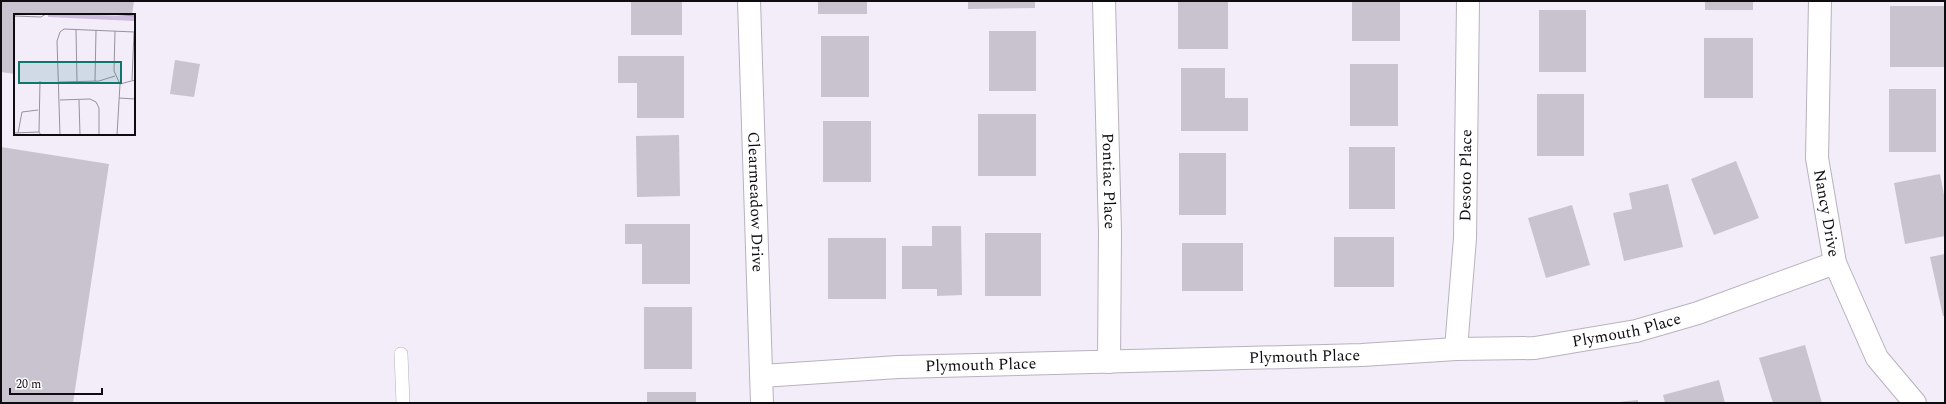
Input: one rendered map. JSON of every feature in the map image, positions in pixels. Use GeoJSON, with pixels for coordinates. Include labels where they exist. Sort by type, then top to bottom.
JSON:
{"type":"FeatureCollection","features":[{"type":"Feature","properties":{"kind":"street","name":"Clearmeadow Drive"},"geometry":{"type":"LineString","coordinates":[[749,1],[762,403]]}},
{"type":"Feature","properties":{"kind":"street","name":"Pontiac Place"},"geometry":{"type":"LineString","coordinates":[[1104,1],[1110,233],[1109,362]]}},
{"type":"Feature","properties":{"kind":"street","name":"Desoto Place"},"geometry":{"type":"LineString","coordinates":[[1456,349],[1465,238],[1468,1]]}},
{"type":"Feature","properties":{"kind":"street","name":"Nancy Drive"},"geometry":{"type":"LineString","coordinates":[[1820,1],[1817,158],[1835,263],[1877,358],[1915,403]]}},
{"type":"Feature","properties":{"kind":"street","name":"Plymouth Place"},"geometry":{"type":"LineString","coordinates":[[761,376],[898,367],[1362,355],[1456,349],[1534,348],[1636,331],[1698,313],[1835,263]]}},
{"type":"Feature","properties":{"kind":"lane"},"geometry":{"type":"LineString","coordinates":[[401,354],[403,403]]}},
{"type":"Feature","properties":{"kind":"building"},"geometry":{"type":"Polygon","coordinates":[[[1,1],[134,1],[132,14],[14,14],[14,74],[1,72],[1,1]]]}},
{"type":"Feature","properties":{"kind":"building"},"geometry":{"type":"Polygon","coordinates":[[[631,1],[682,1],[682,35],[631,35],[631,1]]]}},
{"type":"Feature","properties":{"kind":"building"},"geometry":{"type":"Polygon","coordinates":[[[818,1],[867,1],[867,14],[818,14],[818,1]]]}},
{"type":"Feature","properties":{"kind":"building"},"geometry":{"type":"Polygon","coordinates":[[[968,1],[1035,1],[1035,8],[968,9],[968,1]]]}},
{"type":"Feature","properties":{"kind":"building"},"geometry":{"type":"Polygon","coordinates":[[[1178,1],[1228,1],[1228,49],[1178,49],[1178,1]]]}},
{"type":"Feature","properties":{"kind":"building"},"geometry":{"type":"Polygon","coordinates":[[[1352,1],[1400,1],[1400,41],[1352,41],[1352,1]]]}},
{"type":"Feature","properties":{"kind":"building"},"geometry":{"type":"Polygon","coordinates":[[[1705,1],[1753,1],[1753,10],[1705,10],[1705,1]]]}},
{"type":"Feature","properties":{"kind":"building"},"geometry":{"type":"Polygon","coordinates":[[[1890,6],[1945,6],[1945,67],[1890,67],[1890,6]]]}},
{"type":"Feature","properties":{"kind":"building"},"geometry":{"type":"Polygon","coordinates":[[[1539,10],[1586,10],[1586,72],[1539,72],[1539,10]]]}},
{"type":"Feature","properties":{"kind":"building"},"geometry":{"type":"Polygon","coordinates":[[[989,31],[1036,31],[1036,91],[989,91],[989,31]]]}},
{"type":"Feature","properties":{"kind":"building"},"geometry":{"type":"Polygon","coordinates":[[[821,36],[869,36],[869,97],[821,97],[821,36]]]}},
{"type":"Feature","properties":{"kind":"building"},"geometry":{"type":"Polygon","coordinates":[[[1704,38],[1753,38],[1753,98],[1704,98],[1704,38]]]}},
{"type":"Feature","properties":{"kind":"building"},"geometry":{"type":"Polygon","coordinates":[[[618,56],[684,56],[684,118],[637,118],[637,83],[618,83],[618,56]]]}},
{"type":"Feature","properties":{"kind":"building"},"geometry":{"type":"Polygon","coordinates":[[[175,60],[200,64],[194,97],[170,94],[175,60]]]}},
{"type":"Feature","properties":{"kind":"building"},"geometry":{"type":"Polygon","coordinates":[[[1350,64],[1398,64],[1398,126],[1350,126],[1350,64]]]}},
{"type":"Feature","properties":{"kind":"building"},"geometry":{"type":"Polygon","coordinates":[[[1181,68],[1225,68],[1225,98],[1248,98],[1248,131],[1181,131],[1181,68]]]}},
{"type":"Feature","properties":{"kind":"building"},"geometry":{"type":"Polygon","coordinates":[[[1889,89],[1936,89],[1936,152],[1889,152],[1889,89]]]}},
{"type":"Feature","properties":{"kind":"building"},"geometry":{"type":"Polygon","coordinates":[[[1537,94],[1584,94],[1584,156],[1537,156],[1537,94]]]}},
{"type":"Feature","properties":{"kind":"building"},"geometry":{"type":"Polygon","coordinates":[[[978,114],[1036,114],[1036,176],[978,176],[978,114]]]}},
{"type":"Feature","properties":{"kind":"building"},"geometry":{"type":"Polygon","coordinates":[[[823,121],[871,121],[871,182],[823,182],[823,121]]]}},
{"type":"Feature","properties":{"kind":"building"},"geometry":{"type":"Polygon","coordinates":[[[679,135],[680,196],[637,197],[636,136],[679,135]]]}},
{"type":"Feature","properties":{"kind":"building"},"geometry":{"type":"Polygon","coordinates":[[[1,147],[109,164],[73,403],[1,403],[1,147]]]}},
{"type":"Feature","properties":{"kind":"building"},"geometry":{"type":"Polygon","coordinates":[[[1349,147],[1395,147],[1395,209],[1349,209],[1349,147]]]}},
{"type":"Feature","properties":{"kind":"building"},"geometry":{"type":"Polygon","coordinates":[[[1179,153],[1226,153],[1226,215],[1179,215],[1179,153]]]}},
{"type":"Feature","properties":{"kind":"building"},"geometry":{"type":"Polygon","coordinates":[[[1736,161],[1759,218],[1714,235],[1691,179],[1736,161]]]}},
{"type":"Feature","properties":{"kind":"building"},"geometry":{"type":"Polygon","coordinates":[[[1940,174],[1945,200],[1945,236],[1905,244],[1894,183],[1940,174]]]}},
{"type":"Feature","properties":{"kind":"building"},"geometry":{"type":"Polygon","coordinates":[[[1668,184],[1683,247],[1624,261],[1613,213],[1632,209],[1629,193],[1668,184]]]}},
{"type":"Feature","properties":{"kind":"building"},"geometry":{"type":"Polygon","coordinates":[[[1572,205],[1590,265],[1546,278],[1528,218],[1572,205]]]}},
{"type":"Feature","properties":{"kind":"building"},"geometry":{"type":"Polygon","coordinates":[[[625,224],[690,224],[690,284],[642,284],[642,244],[625,244],[625,224]]]}},
{"type":"Feature","properties":{"kind":"building"},"geometry":{"type":"Polygon","coordinates":[[[932,226],[961,226],[962,295],[937,296],[937,289],[902,289],[902,246],[932,246],[932,226]]]}},
{"type":"Feature","properties":{"kind":"building"},"geometry":{"type":"Polygon","coordinates":[[[985,233],[1041,233],[1041,296],[985,296],[985,233]]]}},
{"type":"Feature","properties":{"kind":"building"},"geometry":{"type":"Polygon","coordinates":[[[1334,237],[1394,237],[1394,287],[1334,287],[1334,237]]]}},
{"type":"Feature","properties":{"kind":"building"},"geometry":{"type":"Polygon","coordinates":[[[828,238],[886,238],[886,299],[828,299],[828,238]]]}},
{"type":"Feature","properties":{"kind":"building"},"geometry":{"type":"Polygon","coordinates":[[[1182,243],[1243,243],[1243,291],[1182,291],[1182,243]]]}},
{"type":"Feature","properties":{"kind":"building"},"geometry":{"type":"Polygon","coordinates":[[[1945,254],[1945,316],[1943,316],[1930,257],[1945,254]]]}},
{"type":"Feature","properties":{"kind":"building"},"geometry":{"type":"Polygon","coordinates":[[[644,307],[692,307],[692,369],[644,369],[644,307]]]}},
{"type":"Feature","properties":{"kind":"building"},"geometry":{"type":"Polygon","coordinates":[[[1805,345],[1822,403],[1773,403],[1759,358],[1805,345]]]}},
{"type":"Feature","properties":{"kind":"building"},"geometry":{"type":"Polygon","coordinates":[[[1719,380],[1725,403],[1665,403],[1663,395],[1719,380]]]}},
{"type":"Feature","properties":{"kind":"building"},"geometry":{"type":"Polygon","coordinates":[[[647,392],[696,392],[696,403],[647,403],[647,392]]]}},
{"type":"Feature","properties":{"kind":"building"},"geometry":{"type":"Polygon","coordinates":[[[1638,400],[1638,403],[1619,403],[1619,402],[1638,400]]]}}]}
